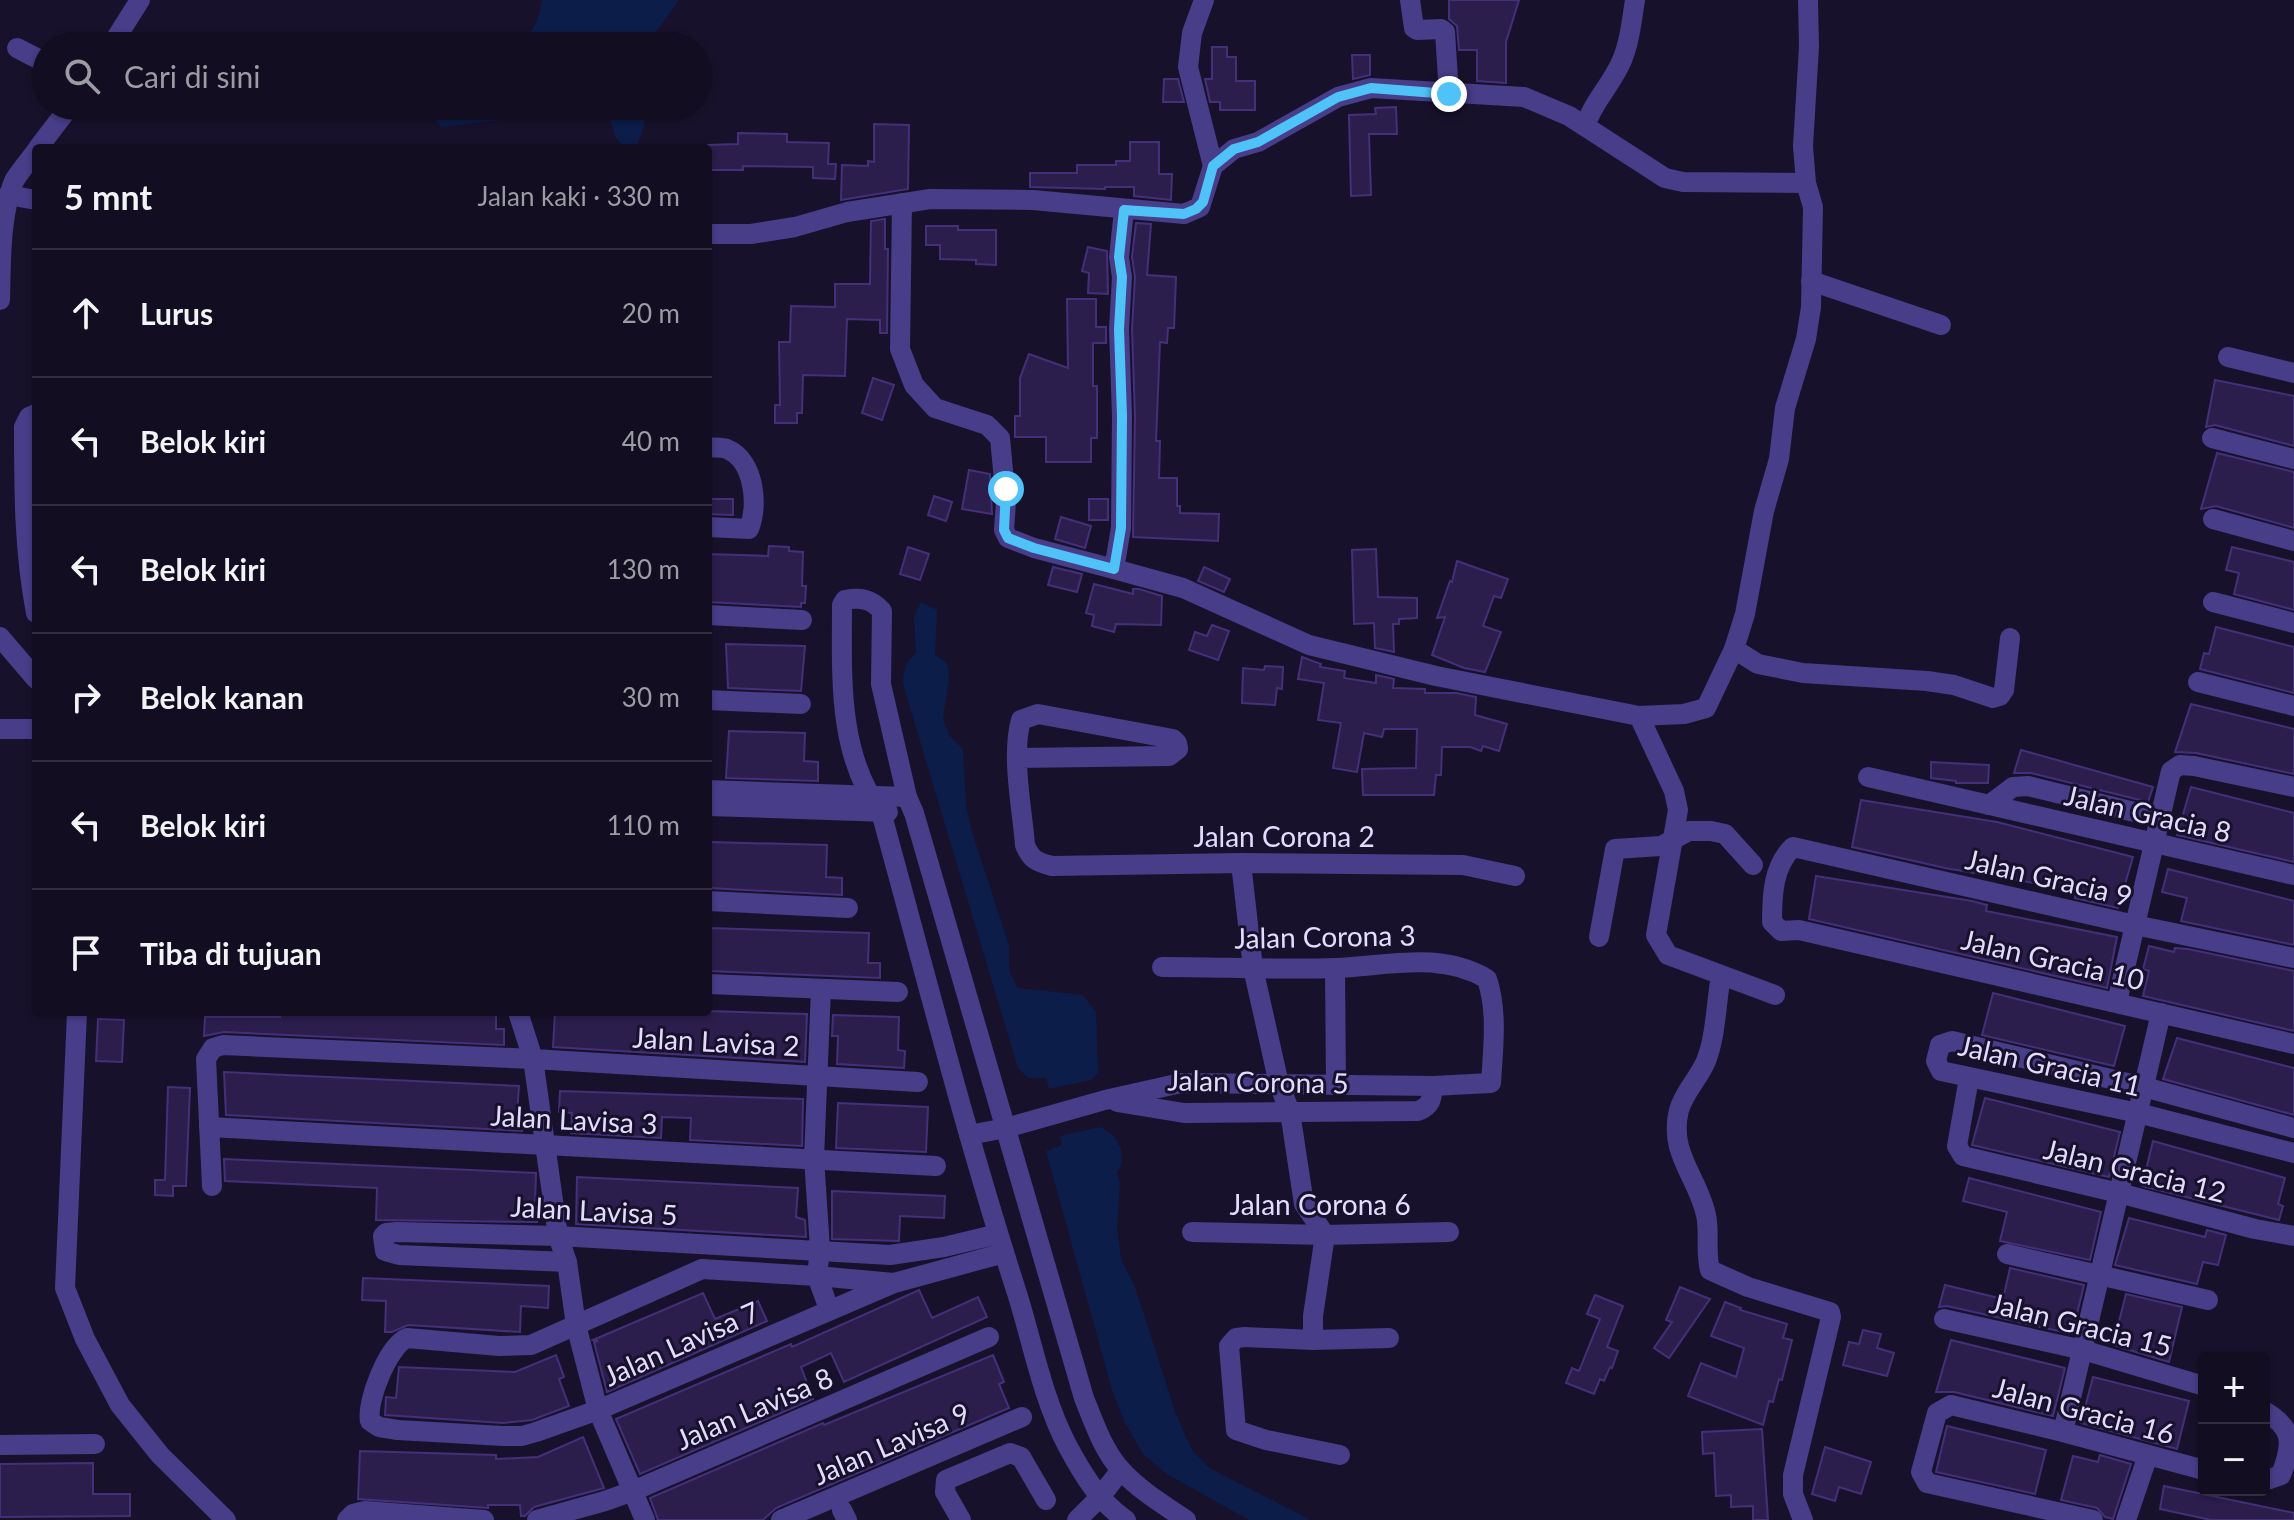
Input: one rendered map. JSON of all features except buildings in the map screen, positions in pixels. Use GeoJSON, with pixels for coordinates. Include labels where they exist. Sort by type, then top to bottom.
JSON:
{"type":"FeatureCollection","features":[{"type":"Feature","properties":{"kind":"street"},"geometry":{"type":"LineString","coordinates":[[120,32],[140,0]]}},
{"type":"Feature","properties":{"kind":"street"},"geometry":{"type":"LineString","coordinates":[[712,234],[751,234],[795,227],[847,212],[930,199],[1033,200],[1124,210],[1189,213],[1203,202],[1213,166],[1188,67],[1192,33],[1204,0]]}},
{"type":"Feature","properties":{"kind":"street"},"geometry":{"type":"LineString","coordinates":[[1410,0],[1414,28],[1441,29],[1445,32],[1449,94]]}},
{"type":"Feature","properties":{"kind":"street"},"geometry":{"type":"LineString","coordinates":[[1585,126],[1591,109],[1625,54],[1635,0]]}},
{"type":"Feature","properties":{"kind":"street"},"geometry":{"type":"LineString","coordinates":[[902,203],[900,349],[914,385],[935,408],[987,425],[1000,438],[1006,496],[1004,530],[1008,538],[1034,548],[1183,588],[1309,645],[1436,676],[1639,716],[1684,714],[1706,708],[1734,649],[1745,614],[1764,511],[1779,459],[1785,408],[1806,339],[1811,307],[1813,207],[1806,183],[1803,146],[1809,47],[1808,0]]}},
{"type":"Feature","properties":{"kind":"street"},"geometry":{"type":"LineString","coordinates":[[17,48],[32,56]]}},
{"type":"Feature","properties":{"kind":"street"},"geometry":{"type":"LineString","coordinates":[[1213,166],[1234,149],[1258,142],[1338,97],[1371,88],[1524,97],[1569,116],[1665,178],[1683,182],[1806,183]]}},
{"type":"Feature","properties":{"kind":"street"},"geometry":{"type":"LineString","coordinates":[[41,144],[59,120]]}},
{"type":"Feature","properties":{"kind":"street"},"geometry":{"type":"LineString","coordinates":[[0,300],[2,221],[7,186],[32,155]]}},
{"type":"Feature","properties":{"kind":"street"},"geometry":{"type":"LineString","coordinates":[[7,186],[32,198]]}},
{"type":"Feature","properties":{"kind":"street"},"geometry":{"type":"LineString","coordinates":[[1114,569],[1121,528],[1119,329],[1122,277],[1119,257],[1124,210]]}},
{"type":"Feature","properties":{"kind":"street"},"geometry":{"type":"LineString","coordinates":[[1811,281],[1941,325]]}},
{"type":"Feature","properties":{"kind":"street"},"geometry":{"type":"LineString","coordinates":[[2228,357],[2294,373]]}},
{"type":"Feature","properties":{"kind":"street"},"geometry":{"type":"LineString","coordinates":[[32,416],[24,427],[32,552]]}},
{"type":"Feature","properties":{"kind":"street"},"geometry":{"type":"LineString","coordinates":[[2212,438],[2294,459]]}},
{"type":"Feature","properties":{"kind":"street"},"geometry":{"type":"LineString","coordinates":[[712,527],[749,529],[752,516],[752,486],[744,463],[717,448]]}},
{"type":"Feature","properties":{"kind":"street"},"geometry":{"type":"LineString","coordinates":[[2213,519],[2294,541]]}},
{"type":"Feature","properties":{"kind":"street"},"geometry":{"type":"LineString","coordinates":[[1111,1512],[1084,1475],[1060,1428],[1001,1244],[875,804],[849,740],[842,684],[842,605],[845,600],[857,598],[874,602],[882,611],[881,684],[911,805],[1084,1398],[1099,1435],[1127,1476],[1186,1520]]}},
{"type":"Feature","properties":{"kind":"street"},"geometry":{"type":"LineString","coordinates":[[2213,602],[2294,623]]}},
{"type":"Feature","properties":{"kind":"street"},"geometry":{"type":"LineString","coordinates":[[712,615],[802,620]]}},
{"type":"Feature","properties":{"kind":"street"},"geometry":{"type":"LineString","coordinates":[[0,637],[32,674]]}},
{"type":"Feature","properties":{"kind":"street"},"geometry":{"type":"LineString","coordinates":[[1734,649],[1758,664],[1787,671],[1927,681],[1954,685],[1993,698],[2000,696],[2004,690],[2010,638]]}},
{"type":"Feature","properties":{"kind":"street"},"geometry":{"type":"LineString","coordinates":[[2198,682],[2294,706]]}},
{"type":"Feature","properties":{"kind":"street"},"geometry":{"type":"LineString","coordinates":[[712,700],[801,704]]}},
{"type":"Feature","properties":{"kind":"street"},"geometry":{"type":"LineString","coordinates":[[1038,714],[1173,739],[1178,749],[1169,756],[1018,758],[1021,720],[1038,714]]}},
{"type":"Feature","properties":{"kind":"street"},"geometry":{"type":"LineString","coordinates":[[1639,716],[1677,799],[1678,810],[1656,935],[1668,955],[1775,995]]}},
{"type":"Feature","properties":{"kind":"street"},"geometry":{"type":"LineString","coordinates":[[0,729],[32,729]]}},
{"type":"Feature","properties":{"kind":"street","name":"Jalan Corona 2"},"geometry":{"type":"LineString","coordinates":[[1018,758],[1025,845],[1036,862],[1052,866],[1241,863],[1463,865],[1515,876]]}},
{"type":"Feature","properties":{"kind":"street"},"geometry":{"type":"LineString","coordinates":[[2117,1002],[2167,777],[2171,771],[2180,765],[2294,787]]}},
{"type":"Feature","properties":{"kind":"street","name":"Jalan Gracia 8"},"geometry":{"type":"LineString","coordinates":[[1868,777],[2294,875]]}},
{"type":"Feature","properties":{"kind":"street","name":"Jalan Gracia 8"},"geometry":{"type":"LineString","coordinates":[[1989,805],[2013,787],[2028,786],[2159,818]]}},
{"type":"Feature","properties":{"kind":"street"},"geometry":{"type":"LineString","coordinates":[[712,790],[875,804]]}},
{"type":"Feature","properties":{"kind":"street"},"geometry":{"type":"LineString","coordinates":[[712,806],[911,805]]}},
{"type":"Feature","properties":{"kind":"street"},"geometry":{"type":"LineString","coordinates":[[1599,937],[1615,849],[1661,846],[1689,831],[1711,831],[1725,834],[1753,865]]}},
{"type":"Feature","properties":{"kind":"street","name":"Jalan Gracia 9"},"geometry":{"type":"LineString","coordinates":[[1799,930],[1781,931],[1772,922],[1777,867],[1793,847],[2294,958]]}},
{"type":"Feature","properties":{"kind":"street"},"geometry":{"type":"LineString","coordinates":[[1241,863],[1253,968],[1279,1084],[1290,1112],[1304,1204],[1325,1235],[1313,1316],[1313,1340]]}},
{"type":"Feature","properties":{"kind":"street"},"geometry":{"type":"LineString","coordinates":[[712,901],[848,908]]}},
{"type":"Feature","properties":{"kind":"street","name":"Jalan Gracia 10"},"geometry":{"type":"LineString","coordinates":[[1799,930],[2294,1044]]}},
{"type":"Feature","properties":{"kind":"street","name":"Jalan Corona 3"},"geometry":{"type":"LineString","coordinates":[[1162,967],[1335,968],[1438,961],[1458,965],[1487,979],[1492,997],[1494,1030],[1491,1083]]}},
{"type":"Feature","properties":{"kind":"street"},"geometry":{"type":"LineString","coordinates":[[1335,968],[1336,1083]]}},
{"type":"Feature","properties":{"kind":"street"},"geometry":{"type":"LineString","coordinates":[[1721,976],[1708,1054],[1679,1111],[1677,1135],[1687,1172],[1707,1217],[1707,1260],[1710,1270],[1748,1287],[1830,1312],[1793,1475],[1793,1494],[1803,1520]]}},
{"type":"Feature","properties":{"kind":"street"},"geometry":{"type":"LineString","coordinates":[[712,984],[898,992]]}},
{"type":"Feature","properties":{"kind":"street"},"geometry":{"type":"LineString","coordinates":[[821,989],[814,1158],[820,1249],[817,1276],[829,1309]]}},
{"type":"Feature","properties":{"kind":"street"},"geometry":{"type":"LineString","coordinates":[[2063,1432],[2161,1013]]}},
{"type":"Feature","properties":{"kind":"street"},"geometry":{"type":"LineString","coordinates":[[77,1016],[65,1288],[85,1339],[120,1405],[160,1455],[226,1520]]}},
{"type":"Feature","properties":{"kind":"street"},"geometry":{"type":"LineString","coordinates":[[519,1016],[533,1059],[558,1236],[567,1262],[576,1325],[598,1410],[645,1520]]}},
{"type":"Feature","properties":{"kind":"street","name":"Jalan Gracia 11"},"geometry":{"type":"LineString","coordinates":[[2294,1128],[2144,1087],[1952,1041],[1940,1045],[1936,1061],[1941,1071],[2138,1113],[2294,1153]]}},
{"type":"Feature","properties":{"kind":"street","name":"Jalan Lavisa 2"},"geometry":{"type":"LineString","coordinates":[[209,1127],[206,1059],[213,1048],[223,1045],[533,1059],[918,1082]]}},
{"type":"Feature","properties":{"kind":"street","name":"Jalan Gracia 12"},"geometry":{"type":"LineString","coordinates":[[1969,1078],[1957,1146],[1963,1156],[2294,1236]]}},
{"type":"Feature","properties":{"kind":"street","name":"Jalan Corona 5"},"geometry":{"type":"LineString","coordinates":[[1105,1100],[1181,1083],[1433,1086],[1491,1083]]}},
{"type":"Feature","properties":{"kind":"street","name":"Jalan Corona 5"},"geometry":{"type":"LineString","coordinates":[[1105,1100],[1184,1113],[1418,1111],[1429,1105],[1433,1086]]}},
{"type":"Feature","properties":{"kind":"street"},"geometry":{"type":"LineString","coordinates":[[969,1135],[1006,1128],[1105,1100]]}},
{"type":"Feature","properties":{"kind":"street"},"geometry":{"type":"LineString","coordinates":[[209,1127],[212,1186]]}},
{"type":"Feature","properties":{"kind":"street","name":"Jalan Lavisa 3"},"geometry":{"type":"LineString","coordinates":[[209,1127],[936,1166]]}},
{"type":"Feature","properties":{"kind":"street","name":"Jalan Lavisa 5"},"geometry":{"type":"LineString","coordinates":[[567,1262],[399,1255],[385,1251],[383,1245],[386,1233],[397,1232],[558,1236],[890,1255],[944,1247],[1001,1244]]}},
{"type":"Feature","properties":{"kind":"street","name":"Jalan Corona 6"},"geometry":{"type":"LineString","coordinates":[[1192,1232],[1325,1235],[1449,1232]]}},
{"type":"Feature","properties":{"kind":"street","name":"Jalan Lavisa 7"},"geometry":{"type":"LineString","coordinates":[[576,1325],[524,1346],[413,1338],[401,1340],[389,1355],[372,1399],[369,1414],[374,1425],[398,1430],[522,1436],[598,1410],[829,1309],[1001,1244]]}},
{"type":"Feature","properties":{"kind":"street","name":"Jalan Gracia 15"},"geometry":{"type":"LineString","coordinates":[[2007,1254],[2208,1300]]}},
{"type":"Feature","properties":{"kind":"street"},"geometry":{"type":"LineString","coordinates":[[576,1325],[702,1269],[894,1283]]}},
{"type":"Feature","properties":{"kind":"street","name":"Jalan Gracia 15"},"geometry":{"type":"LineString","coordinates":[[1944,1319],[2083,1350],[2198,1384]]}},
{"type":"Feature","properties":{"kind":"street","name":"Jalan Lavisa 8"},"geometry":{"type":"LineString","coordinates":[[537,1520],[633,1491],[989,1337]]}},
{"type":"Feature","properties":{"kind":"street"},"geometry":{"type":"LineString","coordinates":[[1340,1455],[1245,1435],[1236,1430],[1231,1341],[1245,1337],[1313,1340],[1389,1338]]}},
{"type":"Feature","properties":{"kind":"street","name":"Jalan Gracia 16"},"geometry":{"type":"LineString","coordinates":[[2093,1520],[1927,1483],[1921,1472],[1934,1419],[1942,1408],[1951,1405],[2198,1468]]}},
{"type":"Feature","properties":{"kind":"street"},"geometry":{"type":"LineString","coordinates":[[2270,1414],[2283,1421],[2292,1433],[2290,1451],[2281,1475],[2270,1479]]}},
{"type":"Feature","properties":{"kind":"street","name":"Jalan Lavisa 9"},"geometry":{"type":"LineString","coordinates":[[781,1520],[1022,1417]]}},
{"type":"Feature","properties":{"kind":"street"},"geometry":{"type":"LineString","coordinates":[[0,1445],[95,1444]]}},
{"type":"Feature","properties":{"kind":"street"},"geometry":{"type":"LineString","coordinates":[[961,1520],[945,1492],[944,1484],[950,1478],[1010,1453],[1017,1454],[1046,1500]]}},
{"type":"Feature","properties":{"kind":"street"},"geometry":{"type":"LineString","coordinates":[[2126,1520],[2148,1455]]}},
{"type":"Feature","properties":{"kind":"street"},"geometry":{"type":"LineString","coordinates":[[1111,1512],[1127,1476]]}},
{"type":"Feature","properties":{"kind":"street"},"geometry":{"type":"LineString","coordinates":[[350,1517],[365,1511],[484,1520]]}},
{"type":"Feature","properties":{"kind":"street"},"geometry":{"type":"LineString","coordinates":[[1077,1520],[1111,1512]]}},
{"type":"Feature","properties":{"kind":"water"},"geometry":{"type":"Polygon","coordinates":[[[542,0],[679,0],[656,32],[530,32],[538,18],[542,0]]]}},
{"type":"Feature","properties":{"kind":"water"},"geometry":{"type":"Polygon","coordinates":[[[436,120],[501,120],[441,127],[436,120]]]}},
{"type":"Feature","properties":{"kind":"water"},"geometry":{"type":"Polygon","coordinates":[[[610,120],[644,120],[637,144],[621,144],[610,120]]]}},
{"type":"Feature","properties":{"kind":"water"},"geometry":{"type":"Polygon","coordinates":[[[921,602],[937,610],[935,655],[947,663],[949,677],[943,720],[950,736],[963,749],[966,805],[1009,945],[1009,971],[1018,988],[1083,995],[1096,1012],[1098,1074],[1091,1080],[1049,1089],[1046,1078],[1028,1078],[1018,1068],[903,684],[906,667],[916,653],[914,617],[921,602]]]}},
{"type":"Feature","properties":{"kind":"water"},"geometry":{"type":"Polygon","coordinates":[[[1101,1127],[1114,1136],[1121,1149],[1122,1163],[1117,1173],[1120,1183],[1117,1229],[1121,1259],[1135,1287],[1176,1414],[1192,1450],[1209,1468],[1311,1520],[1249,1520],[1165,1473],[1143,1454],[1124,1421],[1112,1390],[1046,1151],[1062,1145],[1060,1136],[1101,1127]]]}},
{"type":"Feature","properties":{"kind":"route"},"geometry":{"type":"LineString","coordinates":[[1006,489],[1004,530],[1008,538],[1114,569],[1121,528],[1119,329],[1122,277],[1119,257],[1124,210],[1189,213],[1203,202],[1213,166],[1234,149],[1258,142],[1338,97],[1371,88],[1449,94]]}}]}
